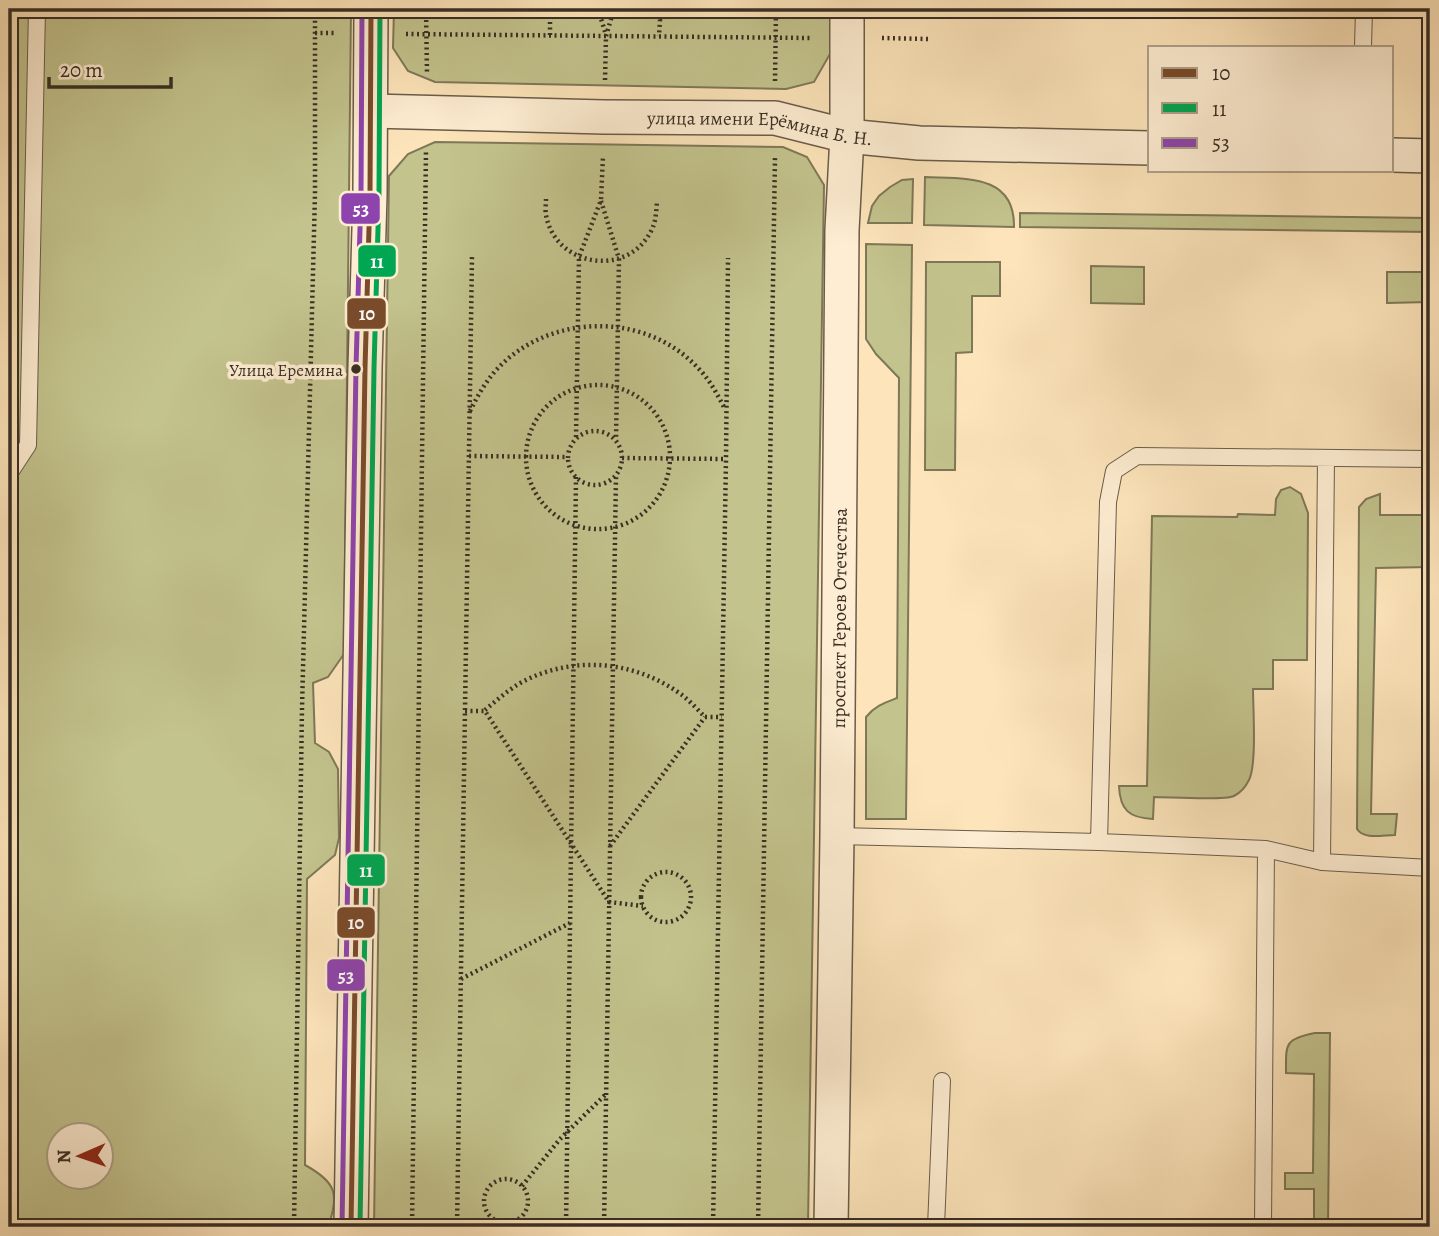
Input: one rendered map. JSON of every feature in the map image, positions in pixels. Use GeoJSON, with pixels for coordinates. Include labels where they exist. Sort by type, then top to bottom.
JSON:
{"type":"FeatureCollection","features":[{"type":"Feature","properties":{"kind":"street"},"geometry":{"type":"LineString","coordinates":[[351,1227],[371,21]]}},
{"type":"Feature","properties":{"kind":"street","name":"проспект Героев Отечества"},"geometry":{"type":"LineString","coordinates":[[831,1227],[842,230],[847,136],[847,23]]}},
{"type":"Feature","properties":{"kind":"street","name":"улица имени Ерёмина Б. Н."},"geometry":{"type":"LineString","coordinates":[[371,111],[775,118],[847,136],[919,142],[1148,148]]}},
{"type":"Feature","properties":{"kind":"street"},"geometry":{"type":"LineString","coordinates":[[1394,155],[1430,156]]}},
{"type":"Feature","properties":{"kind":"lane"},"geometry":{"type":"LineString","coordinates":[[9,474],[28,445],[37,9]]}},
{"type":"Feature","properties":{"kind":"lane"},"geometry":{"type":"LineString","coordinates":[[1363,46],[1364,9]]}},
{"type":"Feature","properties":{"kind":"lane"},"geometry":{"type":"LineString","coordinates":[[1100,842],[1108,502],[1114,471],[1137,456],[1430,459]]}},
{"type":"Feature","properties":{"kind":"lane"},"geometry":{"type":"LineString","coordinates":[[1322,862],[1326,459]]}},
{"type":"Feature","properties":{"kind":"lane"},"geometry":{"type":"LineString","coordinates":[[837,836],[1266,849],[1322,862],[1430,868]]}},
{"type":"Feature","properties":{"kind":"lane"},"geometry":{"type":"LineString","coordinates":[[1263,1227],[1266,849]]}},
{"type":"Feature","properties":{"kind":"lane"},"geometry":{"type":"LineString","coordinates":[[936,1227],[942,1081]]}},
{"type":"Feature","properties":{"kind":"path"},"geometry":{"type":"LineString","coordinates":[[294,1227],[302,709],[315,192],[315,9]]}},
{"type":"Feature","properties":{"kind":"path"},"geometry":{"type":"LineString","coordinates":[[412,1227],[424,196],[428,112],[426,9]]}},
{"type":"Feature","properties":{"kind":"path"},"geometry":{"type":"LineString","coordinates":[[550,35],[553,9]]}},
{"type":"Feature","properties":{"kind":"path"},"geometry":{"type":"LineString","coordinates":[[598,9],[606,36]]}},
{"type":"Feature","properties":{"kind":"path"},"geometry":{"type":"LineString","coordinates":[[606,36],[614,9]]}},
{"type":"Feature","properties":{"kind":"path"},"geometry":{"type":"LineString","coordinates":[[656,9],[660,20],[659,36]]}},
{"type":"Feature","properties":{"kind":"path"},"geometry":{"type":"LineString","coordinates":[[758,1227],[776,9]]}},
{"type":"Feature","properties":{"kind":"path"},"geometry":{"type":"LineString","coordinates":[[315,33],[371,21],[426,34],[775,37],[847,23],[928,39]]}},
{"type":"Feature","properties":{"kind":"path"},"geometry":{"type":"LineString","coordinates":[[546,199],[546,214],[559,242],[570,253],[599,262],[619,259],[642,245],[651,232],[657,201]]}},
{"type":"Feature","properties":{"kind":"path"},"geometry":{"type":"LineString","coordinates":[[576,437],[597,430],[616,440],[623,454],[622,466],[616,476],[605,484],[593,486],[581,482],[572,473],[568,462],[569,449],[576,437],[579,257],[601,200],[619,259],[616,440]]}},
{"type":"Feature","properties":{"kind":"path"},"geometry":{"type":"LineString","coordinates":[[457,1227],[471,257]]}},
{"type":"Feature","properties":{"kind":"path"},"geometry":{"type":"LineString","coordinates":[[713,1227],[728,258]]}},
{"type":"Feature","properties":{"kind":"path"},"geometry":{"type":"LineString","coordinates":[[469,412],[482,387],[500,366],[521,349],[546,335],[600,325],[652,336],[676,349],[697,367],[714,388],[727,412]]}},
{"type":"Feature","properties":{"kind":"path"},"geometry":{"type":"LineString","coordinates":[[588,384],[617,387],[646,402],[659,418],[668,437],[671,458],[667,478],[659,497],[645,512],[627,524],[608,529],[575,526],[550,512],[537,496],[528,477],[525,457],[528,436],[537,417],[551,402],[568,390],[588,384]]}},
{"type":"Feature","properties":{"kind":"path"},"geometry":{"type":"LineString","coordinates":[[469,456],[568,457]]}},
{"type":"Feature","properties":{"kind":"path"},"geometry":{"type":"LineString","coordinates":[[622,458],[726,458]]}},
{"type":"Feature","properties":{"kind":"path"},"geometry":{"type":"LineString","coordinates":[[604,1227],[616,476]]}},
{"type":"Feature","properties":{"kind":"path"},"geometry":{"type":"LineString","coordinates":[[566,1227],[576,477]]}},
{"type":"Feature","properties":{"kind":"path"},"geometry":{"type":"LineString","coordinates":[[465,711],[485,711],[503,695],[545,672],[599,664],[629,668],[657,679],[683,696],[705,717],[722,717]]}},
{"type":"Feature","properties":{"kind":"path"},"geometry":{"type":"LineString","coordinates":[[485,711],[609,902],[643,906]]}},
{"type":"Feature","properties":{"kind":"path"},"geometry":{"type":"LineString","coordinates":[[610,846],[705,717]]}},
{"type":"Feature","properties":{"kind":"path"},"geometry":{"type":"LineString","coordinates":[[668,872],[687,883],[691,894],[689,905],[683,915],[674,920],[663,922],[652,918],[643,906],[640,899],[642,888],[648,879],[657,873],[668,872]]}},
{"type":"Feature","properties":{"kind":"path"},"geometry":{"type":"LineString","coordinates":[[460,979],[570,923]]}},
{"type":"Feature","properties":{"kind":"path"},"geometry":{"type":"LineString","coordinates":[[522,1185],[568,1132],[606,1094]]}},
{"type":"Feature","properties":{"kind":"path"},"geometry":{"type":"LineString","coordinates":[[508,1178],[522,1185],[527,1191],[525,1214],[516,1222],[504,1224],[493,1220],[486,1211],[483,1199],[487,1188],[496,1180],[508,1178]]}},
{"type":"Feature","properties":{"kind":"path"},"geometry":{"type":"LineString","coordinates":[[492,1227],[497,1221]]}},
{"type":"Feature","properties":{"kind":"green space"},"geometry":{"type":"Polygon","coordinates":[[[9,9],[351,9],[344,654],[328,677],[313,683],[315,743],[329,752],[338,769],[339,838],[335,855],[307,879],[305,1165],[323,1177],[333,1190],[334,1206],[328,1227],[9,1227],[9,9]]]}},
{"type":"Feature","properties":{"kind":"green space"},"geometry":{"type":"Polygon","coordinates":[[[394,9],[831,9],[830,54],[814,82],[786,89],[435,82],[408,71],[393,48],[394,9]]]}},
{"type":"Feature","properties":{"kind":"green space"},"geometry":{"type":"Polygon","coordinates":[[[435,142],[783,147],[807,157],[824,185],[808,1227],[374,1227],[389,176],[408,154],[435,142]]]}},
{"type":"Feature","properties":{"kind":"green space"},"geometry":{"type":"Polygon","coordinates":[[[925,177],[970,179],[996,188],[1006,197],[1012,209],[1014,227],[924,225],[925,177]]]}},
{"type":"Feature","properties":{"kind":"green space"},"geometry":{"type":"Polygon","coordinates":[[[913,179],[912,223],[868,223],[872,206],[879,196],[902,180],[913,179]]]}},
{"type":"Feature","properties":{"kind":"green space"},"geometry":{"type":"Polygon","coordinates":[[[1020,213],[1430,218],[1430,232],[1020,227],[1020,213]]]}},
{"type":"Feature","properties":{"kind":"green space"},"geometry":{"type":"Polygon","coordinates":[[[866,244],[912,245],[906,819],[866,819],[866,717],[876,707],[897,698],[899,378],[866,339],[866,244]]]}},
{"type":"Feature","properties":{"kind":"green space"},"geometry":{"type":"Polygon","coordinates":[[[926,262],[1000,262],[1000,296],[972,296],[972,352],[956,353],[955,470],[925,470],[926,262]]]}},
{"type":"Feature","properties":{"kind":"green space"},"geometry":{"type":"Polygon","coordinates":[[[1091,266],[1144,267],[1144,304],[1091,303],[1091,266]]]}},
{"type":"Feature","properties":{"kind":"green space"},"geometry":{"type":"Polygon","coordinates":[[[1387,272],[1430,272],[1430,302],[1387,303],[1387,272]]]}},
{"type":"Feature","properties":{"kind":"green space"},"geometry":{"type":"Polygon","coordinates":[[[1290,487],[1301,494],[1308,513],[1307,660],[1273,660],[1273,689],[1253,689],[1253,762],[1249,780],[1241,791],[1234,796],[1219,798],[1154,797],[1153,819],[1138,817],[1124,807],[1119,786],[1147,786],[1152,516],[1275,515],[1276,499],[1281,490],[1290,487]]]}},
{"type":"Feature","properties":{"kind":"green space"},"geometry":{"type":"Polygon","coordinates":[[[1380,494],[1380,515],[1430,515],[1430,567],[1376,568],[1371,814],[1397,814],[1395,835],[1374,836],[1364,835],[1357,829],[1359,507],[1366,499],[1380,494]]]}},
{"type":"Feature","properties":{"kind":"green space"},"geometry":{"type":"Polygon","coordinates":[[[1315,1033],[1330,1033],[1328,1227],[1314,1227],[1314,1189],[1285,1189],[1285,1173],[1313,1173],[1314,1074],[1286,1073],[1287,1049],[1297,1038],[1315,1033]]]}},
{"type":"Feature","properties":{"kind":"transit line","name":"53"},"geometry":{"type":"LineString","coordinates":[[342,1227],[362,9]]}},
{"type":"Feature","properties":{"kind":"transit line","name":"10"},"geometry":{"type":"LineString","coordinates":[[351,1227],[371,9]]}},
{"type":"Feature","properties":{"kind":"transit line","name":"11"},"geometry":{"type":"LineString","coordinates":[[360,1227],[380,9]]}},
{"type":"Feature","properties":{"kind":"place","name":"Улица Еремина"},"geometry":{"type":"Point","coordinates":[356,369]}}]}
